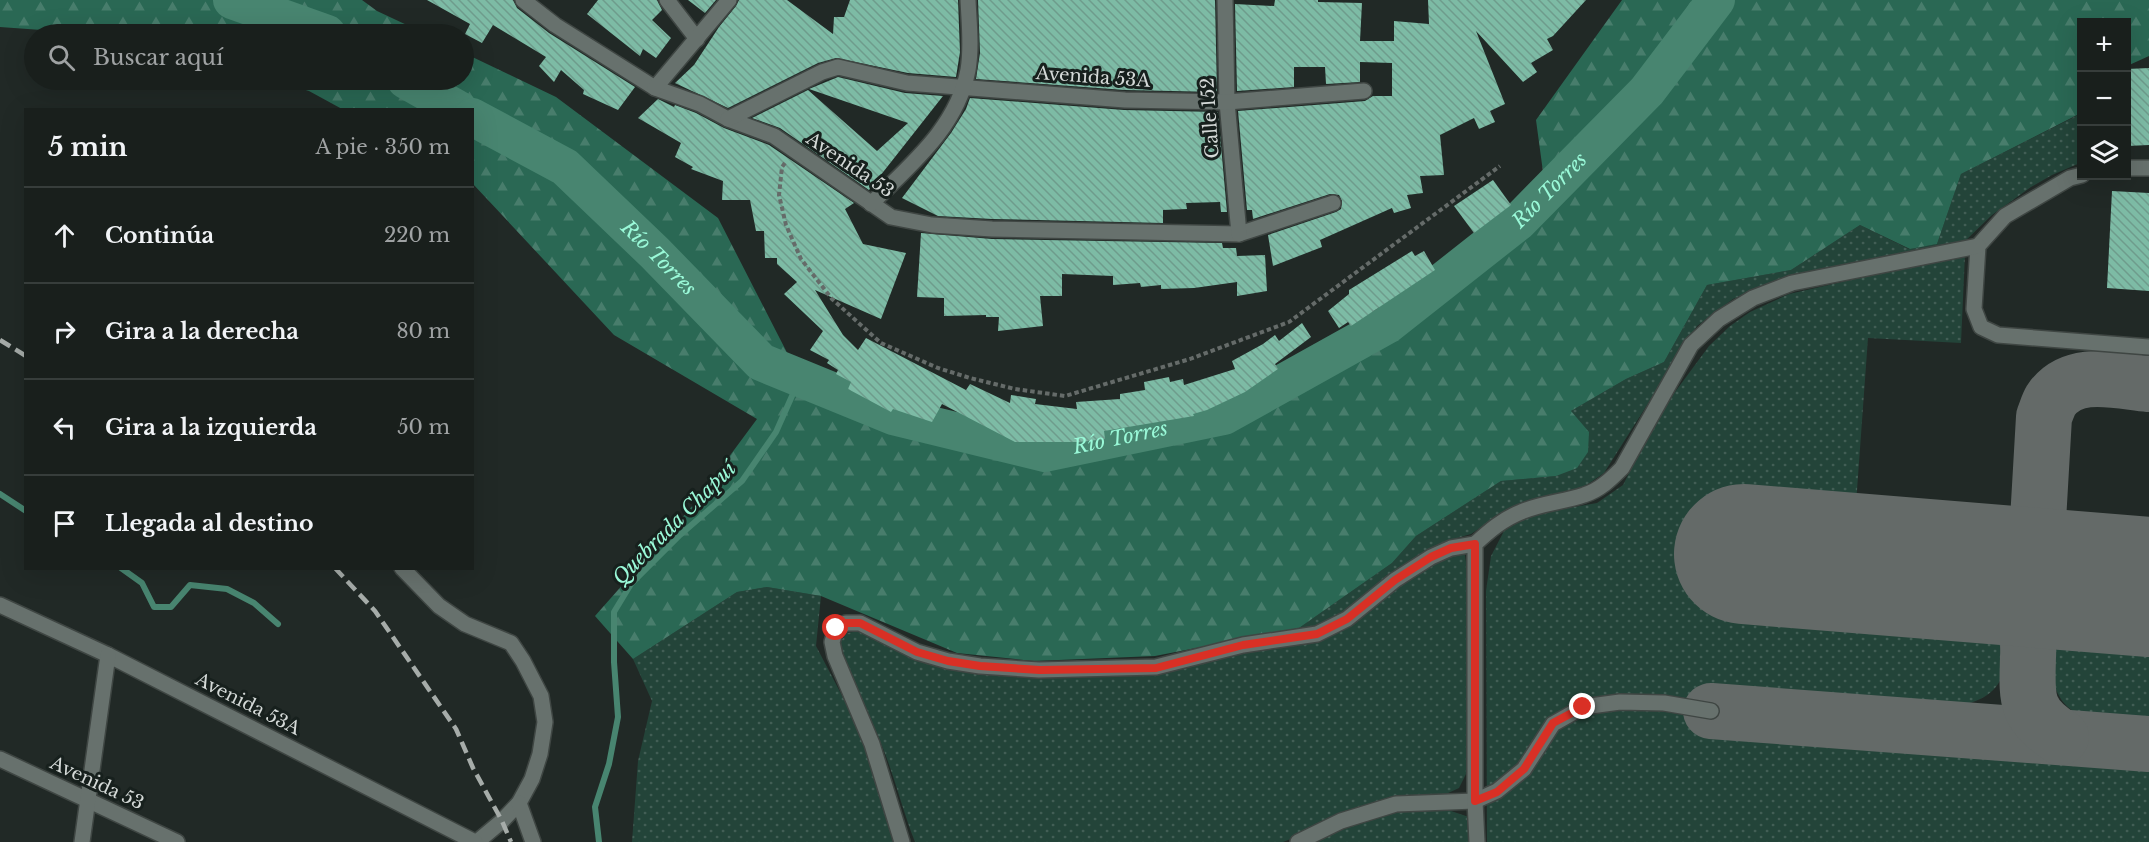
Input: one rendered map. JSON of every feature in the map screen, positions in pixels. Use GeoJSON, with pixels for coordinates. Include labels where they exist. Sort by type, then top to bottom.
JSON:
{"type":"FeatureCollection","features":[{"type":"Feature","properties":{"kind":"street","name":"Avenida 53"},"geometry":{"type":"LineString","coordinates":[[523,0],[555,24],[655,88],[700,104],[728,119],[774,136],[891,216],[932,225],[1112,233],[1239,234],[1333,203]]}},
{"type":"Feature","properties":{"kind":"street"},"geometry":{"type":"LineString","coordinates":[[667,0],[697,39]]}},
{"type":"Feature","properties":{"kind":"street"},"geometry":{"type":"LineString","coordinates":[[655,88],[729,0]]}},
{"type":"Feature","properties":{"kind":"street"},"geometry":{"type":"LineString","coordinates":[[871,204],[936,139],[947,124],[968,70],[970,47],[968,0]]}},
{"type":"Feature","properties":{"kind":"street","name":"Calle 152"},"geometry":{"type":"LineString","coordinates":[[1225,0],[1227,102],[1239,234]]}},
{"type":"Feature","properties":{"kind":"street","name":"Avenida 53A"},"geometry":{"type":"LineString","coordinates":[[728,119],[822,72],[838,67],[907,83],[1125,100],[1227,102],[1364,92]]}},
{"type":"Feature","properties":{"kind":"street"},"geometry":{"type":"LineString","coordinates":[[2131,168],[2149,168]]}},
{"type":"Feature","properties":{"kind":"street"},"geometry":{"type":"LineString","coordinates":[[902,842],[873,744],[835,656],[832,642],[836,628],[846,623],[860,623],[917,652],[948,661],[980,666],[1040,670],[1156,668],[1243,645],[1317,634],[1347,619],[1395,580],[1431,557],[1451,548],[1475,544],[1493,528],[1519,512],[1549,502],[1586,495],[1607,483],[1622,468],[1691,345],[1719,319],[1753,298],[1792,283],[1978,246],[2005,216],[2070,178],[2077,176]]}},
{"type":"Feature","properties":{"kind":"street"},"geometry":{"type":"LineString","coordinates":[[1978,246],[1974,309],[1981,327],[1998,335],[2149,347]]}},
{"type":"Feature","properties":{"kind":"street"},"geometry":{"type":"LineString","coordinates":[[1475,544],[1477,842]]}},
{"type":"Feature","properties":{"kind":"street"},"geometry":{"type":"LineString","coordinates":[[404,570],[439,606],[465,624],[511,643],[541,696],[545,723],[540,754],[532,779],[519,803],[476,842]]}},
{"type":"Feature","properties":{"kind":"street","name":"Avenida 53A"},"geometry":{"type":"LineString","coordinates":[[0,605],[108,655],[476,842]]}},
{"type":"Feature","properties":{"kind":"street"},"geometry":{"type":"LineString","coordinates":[[82,842],[108,655]]}},
{"type":"Feature","properties":{"kind":"street"},"geometry":{"type":"LineString","coordinates":[[1298,842],[1341,821],[1396,804],[1475,801],[1497,792],[1524,769],[1553,723],[1583,707],[1620,702],[1664,703],[1711,711]]}},
{"type":"Feature","properties":{"kind":"street","name":"Avenida 53"},"geometry":{"type":"LineString","coordinates":[[0,759],[177,842]]}},
{"type":"Feature","properties":{"kind":"street"},"geometry":{"type":"LineString","coordinates":[[519,803],[533,842]]}},
{"type":"Feature","properties":{"kind":"path"},"geometry":{"type":"LineString","coordinates":[[793,150],[782,167],[779,195],[786,225],[801,259],[832,299],[864,328],[881,343],[938,368],[1015,389],[1065,396],[1190,359],[1289,322],[1500,166]]}},
{"type":"Feature","properties":{"kind":"green space"},"geometry":{"type":"Polygon","coordinates":[[[0,0],[362,0],[377,11],[405,24],[24,24],[24,29],[0,27],[0,0]]]}},
{"type":"Feature","properties":{"kind":"green space"},"geometry":{"type":"Polygon","coordinates":[[[1622,0],[2149,0],[2149,56],[2131,64],[2131,18],[2077,18],[2077,115],[1961,174],[1937,244],[1910,249],[1860,225],[1791,270],[1707,285],[1664,362],[1626,379],[1571,411],[1589,432],[1588,452],[1577,468],[1556,476],[1501,481],[1416,536],[1392,563],[1299,628],[1155,656],[1034,661],[957,653],[821,596],[767,587],[737,592],[633,659],[595,616],[694,504],[757,419],[614,335],[474,185],[474,108],[340,108],[306,90],[474,90],[474,58],[556,97],[718,218],[800,378],[893,416],[1045,453],[1224,416],[1387,325],[1519,221],[1546,194],[1536,120],[1622,0]]]}},
{"type":"Feature","properties":{"kind":"green space"},"geometry":{"type":"Polygon","coordinates":[[[2077,116],[2077,164],[2031,187],[1992,215],[1963,243],[1784,278],[1733,299],[1697,326],[1604,473],[1578,491],[1499,515],[1471,534],[1447,541],[1391,575],[1344,614],[1319,627],[1299,628],[1392,563],[1416,536],[1501,481],[1556,476],[1571,411],[1626,379],[1664,362],[1707,285],[1791,270],[1860,225],[1909,249],[1937,244],[1961,174],[2077,116]]]}},
{"type":"Feature","properties":{"kind":"green space"},"geometry":{"type":"Polygon","coordinates":[[[1965,254],[1961,343],[1868,338],[1855,518],[1705,510],[1704,592],[1963,611],[1987,615],[1996,628],[2004,654],[2001,679],[1994,690],[1967,704],[1717,687],[1712,689],[1707,725],[1713,730],[2149,765],[2149,842],[1487,842],[1486,591],[1491,556],[1504,531],[1533,514],[1597,503],[1623,485],[1649,434],[1675,392],[1709,346],[1730,326],[1750,312],[1789,294],[1965,254]]]}},
{"type":"Feature","properties":{"kind":"green space"},"geometry":{"type":"Polygon","coordinates":[[[1459,553],[1465,555],[1466,562],[1470,750],[1467,772],[1459,788],[1446,794],[1395,798],[1283,842],[915,842],[885,753],[853,680],[840,642],[847,633],[859,631],[1039,677],[1243,651],[1327,636],[1351,625],[1399,586],[1440,560],[1459,553]]]}},
{"type":"Feature","properties":{"kind":"green space"},"geometry":{"type":"Polygon","coordinates":[[[767,587],[821,596],[816,646],[859,728],[893,842],[632,842],[638,761],[652,701],[633,659],[737,592],[767,587]]]}},
{"type":"Feature","properties":{"kind":"green space"},"geometry":{"type":"Polygon","coordinates":[[[2093,623],[2149,627],[2149,720],[2081,714],[2065,704],[2058,694],[2052,669],[2057,644],[2064,633],[2074,625],[2093,623]]]}},
{"type":"Feature","properties":{"kind":"green space"},"geometry":{"type":"Polygon","coordinates":[[[1445,809],[1469,817],[1471,842],[1311,842],[1331,832],[1394,812],[1445,809]]]}},
{"type":"Feature","properties":{"kind":"building"},"geometry":{"type":"Polygon","coordinates":[[[427,0],[513,0],[517,8],[549,33],[635,87],[618,110],[583,94],[584,90],[561,70],[554,82],[539,66],[546,57],[493,25],[482,43],[474,39],[474,24],[470,24],[427,0]]]}},
{"type":"Feature","properties":{"kind":"building"},"geometry":{"type":"Polygon","coordinates":[[[598,0],[657,0],[662,10],[652,20],[671,38],[656,58],[643,49],[640,56],[587,14],[598,0]]]}},
{"type":"Feature","properties":{"kind":"building"},"geometry":{"type":"Polygon","coordinates":[[[688,0],[716,0],[705,13],[688,0]]]}},
{"type":"Feature","properties":{"kind":"building"},"geometry":{"type":"Polygon","coordinates":[[[739,0],[787,0],[833,34],[834,17],[844,17],[850,0],[958,0],[960,52],[956,77],[908,73],[836,58],[818,63],[728,108],[675,83],[694,65],[739,0]]]}},
{"type":"Feature","properties":{"kind":"building"},"geometry":{"type":"Polygon","coordinates":[[[978,0],[1215,0],[1217,92],[1125,90],[976,79],[980,53],[978,0]]]}},
{"type":"Feature","properties":{"kind":"building"},"geometry":{"type":"Polygon","coordinates":[[[1275,0],[1362,3],[1360,41],[1394,41],[1394,21],[1429,24],[1428,0],[1586,0],[1553,36],[1547,39],[1553,50],[1531,63],[1537,72],[1523,82],[1476,31],[1505,104],[1490,111],[1495,122],[1479,129],[1474,118],[1440,135],[1444,175],[1420,176],[1423,193],[1407,195],[1411,208],[1394,213],[1392,208],[1320,240],[1322,247],[1273,266],[1268,235],[1336,212],[1341,209],[1342,201],[1339,195],[1330,194],[1253,219],[1252,210],[1247,210],[1238,111],[1365,101],[1373,96],[1392,96],[1392,63],[1360,62],[1360,82],[1326,84],[1325,67],[1294,67],[1294,87],[1237,91],[1235,4],[1274,6],[1275,0]]]}},
{"type":"Feature","properties":{"kind":"building"},"geometry":{"type":"Polygon","coordinates":[[[2149,68],[2149,145],[2131,146],[2131,69],[2149,68]]]}},
{"type":"Feature","properties":{"kind":"building"},"geometry":{"type":"Polygon","coordinates":[[[838,77],[905,93],[943,96],[869,190],[780,128],[752,118],[808,90],[877,151],[908,123],[809,89],[838,77]]]}},
{"type":"Feature","properties":{"kind":"building"},"geometry":{"type":"Polygon","coordinates":[[[970,98],[1124,110],[1218,112],[1227,212],[1221,212],[1220,202],[1186,203],[1187,209],[1163,210],[1163,223],[992,219],[938,216],[902,198],[951,133],[970,98]]]}},
{"type":"Feature","properties":{"kind":"building"},"geometry":{"type":"Polygon","coordinates":[[[658,99],[769,145],[854,203],[845,209],[863,244],[906,253],[881,319],[815,290],[843,335],[858,350],[866,338],[966,390],[970,384],[1010,403],[1011,395],[1036,399],[1035,404],[1077,409],[1076,402],[1120,399],[1120,394],[1145,390],[1144,382],[1169,377],[1170,382],[1183,379],[1184,385],[1235,369],[1232,361],[1275,335],[1279,341],[1302,323],[1311,337],[1275,364],[1278,369],[1245,392],[1193,414],[1194,416],[1104,431],[1105,439],[1080,442],[1015,442],[942,404],[932,422],[893,409],[891,412],[848,389],[851,382],[836,374],[838,370],[827,363],[829,360],[810,350],[823,331],[784,294],[797,282],[777,264],[777,258],[765,258],[764,231],[756,231],[750,200],[722,200],[723,181],[691,169],[693,167],[675,157],[681,143],[638,118],[658,99]]]}},
{"type":"Feature","properties":{"kind":"building"},"geometry":{"type":"Polygon","coordinates":[[[1493,180],[1511,205],[1474,233],[1454,206],[1493,180]]]}},
{"type":"Feature","properties":{"kind":"building"},"geometry":{"type":"Polygon","coordinates":[[[2112,191],[2149,193],[2149,291],[2107,288],[2112,191]]]}},
{"type":"Feature","properties":{"kind":"building"},"geometry":{"type":"Polygon","coordinates":[[[921,233],[992,239],[1222,243],[1223,248],[1236,248],[1237,256],[1265,255],[1267,291],[1237,296],[1237,282],[1194,288],[1161,289],[1161,285],[1141,287],[1140,283],[1113,285],[1113,276],[1062,274],[1062,296],[1040,296],[1043,326],[998,331],[999,317],[944,316],[944,298],[917,297],[921,233]]]}},
{"type":"Feature","properties":{"kind":"building"},"geometry":{"type":"Polygon","coordinates":[[[1412,251],[1415,256],[1424,251],[1435,270],[1351,326],[1348,322],[1339,328],[1328,311],[1349,294],[1349,290],[1412,251]]]}},
{"type":"Feature","properties":{"kind":"waterway","name":"Río Torres"},"geometry":{"type":"LineString","coordinates":[[232,0],[299,24]]}},
{"type":"Feature","properties":{"kind":"waterway","name":"Río Torres"},"geometry":{"type":"LineString","coordinates":[[474,118],[565,167],[655,253],[761,362],[893,416],[1045,453],[1224,416],[1387,325],[1519,221],[1647,91],[1716,0]]}},
{"type":"Feature","properties":{"kind":"waterway","name":"Río Torres"},"geometry":{"type":"LineString","coordinates":[[424,90],[455,108]]}},
{"type":"Feature","properties":{"kind":"waterway","name":"Quebrada Chapuí"},"geometry":{"type":"LineString","coordinates":[[599,842],[595,807],[609,764],[618,717],[614,662],[614,612],[631,584],[680,535],[742,481],[776,432],[800,378]]}},
{"type":"Feature","properties":{"kind":"waterway"},"geometry":{"type":"LineString","coordinates":[[0,494],[24,510]]}},
{"type":"Feature","properties":{"kind":"waterway"},"geometry":{"type":"LineString","coordinates":[[124,570],[142,583],[154,607],[171,607],[190,585],[227,589],[254,603],[278,624]]}},
{"type":"Feature","properties":{"kind":"taxiway"},"geometry":{"type":"LineString","coordinates":[[2084,581],[2054,566],[2045,555],[2037,538],[2044,417],[2051,400],[2060,390],[2083,380],[2110,379],[2149,384]]}},
{"type":"Feature","properties":{"kind":"taxiway"},"geometry":{"type":"LineString","coordinates":[[1988,574],[2016,591],[2024,603],[2029,620]]}},
{"type":"Feature","properties":{"kind":"taxiway"},"geometry":{"type":"LineString","coordinates":[[2061,737],[2040,720],[2030,703],[2028,628],[2032,615],[2046,596],[2063,586],[2084,581]]}},
{"type":"Feature","properties":{"kind":"taxiway"},"geometry":{"type":"LineString","coordinates":[[1711,711],[2149,744]]}},
{"type":"Feature","properties":{"kind":"runway"},"geometry":{"type":"LineString","coordinates":[[1744,554],[2149,587]]}},
{"type":"Feature","properties":{"kind":"railway"},"geometry":{"type":"LineString","coordinates":[[0,340],[24,355]]}},
{"type":"Feature","properties":{"kind":"railway"},"geometry":{"type":"LineString","coordinates":[[337,570],[375,611],[456,729],[511,842]]}},
{"type":"Feature","properties":{"kind":"route"},"geometry":{"type":"LineString","coordinates":[[836,628],[846,623],[860,623],[917,652],[948,661],[980,666],[1040,670],[1156,668],[1243,645],[1317,634],[1347,619],[1395,580],[1431,557],[1451,548],[1475,544],[1475,801],[1497,792],[1524,769],[1553,723],[1583,707]]}}]}
